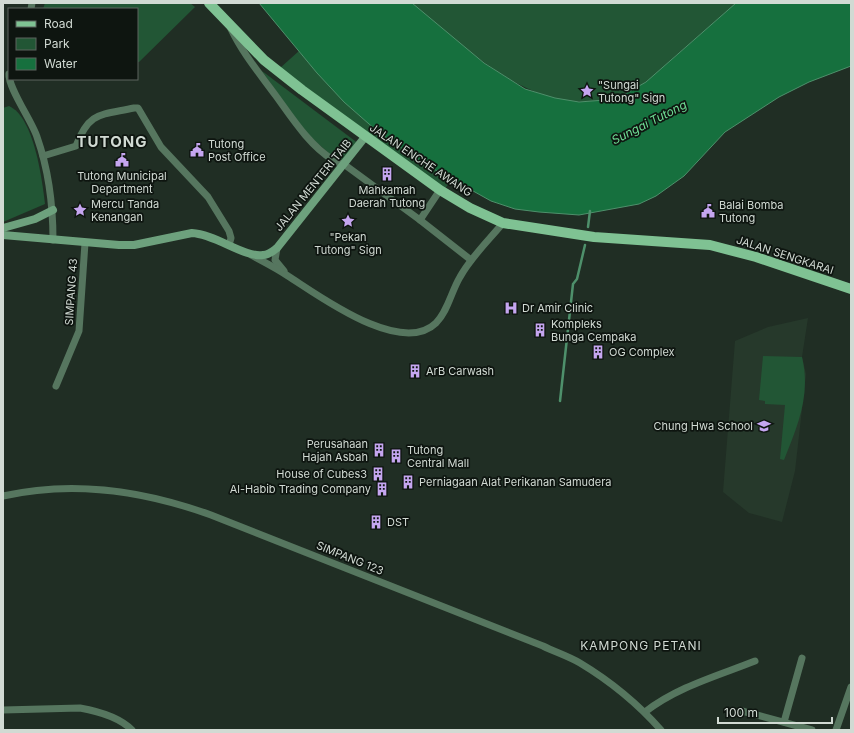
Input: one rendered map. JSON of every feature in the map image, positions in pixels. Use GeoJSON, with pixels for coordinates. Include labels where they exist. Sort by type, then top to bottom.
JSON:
{"type":"FeatureCollection","features":[{"type":"Feature","properties":{"kind":"main road","name":"JALAN ENCHE AWANG"},"geometry":{"type":"LineString","coordinates":[[209,3],[230,26],[282,76],[440,190],[470,208],[503,223],[594,237],[710,245]]}},
{"type":"Feature","properties":{"kind":"main road","name":"JALAN SENGKARAI"},"geometry":{"type":"LineString","coordinates":[[710,245],[756,257],[851,289]]}},
{"type":"Feature","properties":{"kind":"street"},"geometry":{"type":"LineString","coordinates":[[230,26],[239,46],[302,131],[334,161],[345,165],[420,220],[471,260]]}},
{"type":"Feature","properties":{"kind":"street"},"geometry":{"type":"LineString","coordinates":[[10,80],[11,86],[28,115],[43,156],[53,210],[53,240]]}},
{"type":"Feature","properties":{"kind":"street"},"geometry":{"type":"LineString","coordinates":[[43,156],[76,146],[88,122],[95,117],[138,108],[161,146],[208,197],[229,231],[231,238],[229,245]]}},
{"type":"Feature","properties":{"kind":"street","name":"JALAN MENTERI TAIB"},"geometry":{"type":"LineString","coordinates":[[277,248],[336,173],[345,165],[365,137]]}},
{"type":"Feature","properties":{"kind":"street"},"geometry":{"type":"LineString","coordinates":[[420,220],[440,190]]}},
{"type":"Feature","properties":{"kind":"street"},"geometry":{"type":"LineString","coordinates":[[3,228],[35,219],[53,210]]}},
{"type":"Feature","properties":{"kind":"street"},"geometry":{"type":"LineString","coordinates":[[3,235],[85,243],[134,245],[192,233],[200,234],[246,252],[288,276],[353,317],[396,330],[418,332],[431,327],[439,319],[459,278],[471,260],[503,223]]}},
{"type":"Feature","properties":{"kind":"street","name":"SIMPANG 43"},"geometry":{"type":"LineString","coordinates":[[56,386],[79,331],[82,310],[85,243]]}},
{"type":"Feature","properties":{"kind":"street"},"geometry":{"type":"LineString","coordinates":[[246,252],[262,256],[277,248]]}},
{"type":"Feature","properties":{"kind":"street"},"geometry":{"type":"LineString","coordinates":[[277,248],[275,260],[288,276]]}},
{"type":"Feature","properties":{"kind":"street","name":"SIMPANG 123"},"geometry":{"type":"LineString","coordinates":[[3,496],[20,492],[67,488],[96,489],[125,492],[183,505],[543,646],[580,663],[614,687],[645,712],[661,730]]}},
{"type":"Feature","properties":{"kind":"street"},"geometry":{"type":"LineString","coordinates":[[784,722],[802,658]]}},
{"type":"Feature","properties":{"kind":"street"},"geometry":{"type":"LineString","coordinates":[[645,712],[661,700],[680,690],[755,661]]}},
{"type":"Feature","properties":{"kind":"street"},"geometry":{"type":"LineString","coordinates":[[836,730],[851,687]]}},
{"type":"Feature","properties":{"kind":"street"},"geometry":{"type":"LineString","coordinates":[[3,710],[80,708],[91,710],[116,719],[126,724],[132,730]]}},
{"type":"Feature","properties":{"kind":"street"},"geometry":{"type":"LineString","coordinates":[[742,711],[812,730]]}},
{"type":"Feature","properties":{"kind":"shaded area","name":"Chung Hwa School"},"geometry":{"type":"Polygon","coordinates":[[[808,318],[802,357],[806,374],[795,471],[782,522],[749,513],[723,492],[735,341],[768,327],[808,318]]]}},
{"type":"Feature","properties":{"kind":"green space"},"geometry":{"type":"Polygon","coordinates":[[[45,3],[190,3],[195,7],[139,62],[138,8],[43,8],[45,3]]]}},
{"type":"Feature","properties":{"kind":"green space"},"geometry":{"type":"Polygon","coordinates":[[[412,3],[736,3],[644,83],[611,98],[579,101],[548,96],[519,84],[491,67],[463,46],[412,3]]]}},
{"type":"Feature","properties":{"kind":"green space"},"geometry":{"type":"Polygon","coordinates":[[[299,51],[333,90],[369,123],[408,153],[452,179],[444,190],[280,68],[299,51]]]}},
{"type":"Feature","properties":{"kind":"green space"},"geometry":{"type":"Polygon","coordinates":[[[262,71],[359,144],[342,165],[304,131],[262,71]]]}},
{"type":"Feature","properties":{"kind":"green space"},"geometry":{"type":"Polygon","coordinates":[[[9,106],[18,112],[31,135],[39,165],[45,204],[3,222],[3,108],[9,106]]]}},
{"type":"Feature","properties":{"kind":"green space"},"geometry":{"type":"Polygon","coordinates":[[[763,356],[802,357],[805,384],[802,410],[784,460],[780,459],[785,405],[765,404],[765,401],[759,400],[763,356]]]}},
{"type":"Feature","properties":{"kind":"water","name":"Sungai Tutong"},"geometry":{"type":"Polygon","coordinates":[[[259,3],[412,3],[484,63],[525,89],[555,98],[579,102],[605,100],[625,94],[646,82],[736,3],[851,3],[851,66],[809,82],[779,97],[725,132],[684,176],[656,196],[639,204],[579,215],[539,212],[515,209],[491,201],[423,163],[377,131],[344,102],[317,73],[259,3]]]}},
{"type":"Feature","properties":{"kind":"waterway"},"geometry":{"type":"LineString","coordinates":[[588,227],[590,211]]}},
{"type":"Feature","properties":{"kind":"waterway"},"geometry":{"type":"LineString","coordinates":[[560,401],[573,284],[577,279],[585,245]]}},
{"type":"Feature","properties":{"kind":"place","name":"\"Sungai Tutong\" Sign"},"geometry":{"type":"Point","coordinates":[587,91]}},
{"type":"Feature","properties":{"kind":"place","name":"Tutong Post Office"},"geometry":{"type":"Point","coordinates":[197,150]}},
{"type":"Feature","properties":{"kind":"place","name":"Tutong Municipal Department"},"geometry":{"type":"Point","coordinates":[122,160]}},
{"type":"Feature","properties":{"kind":"place","name":"Mahkamah Daerah Tutong"},"geometry":{"type":"Point","coordinates":[387,174]}},
{"type":"Feature","properties":{"kind":"place","name":"Mercu Tanda Kenangan"},"geometry":{"type":"Point","coordinates":[80,210]}},
{"type":"Feature","properties":{"kind":"place","name":"Balai Bomba Tutong"},"geometry":{"type":"Point","coordinates":[708,211]}},
{"type":"Feature","properties":{"kind":"place","name":"\"Pekan Tutong\" Sign"},"geometry":{"type":"Point","coordinates":[348,221]}},
{"type":"Feature","properties":{"kind":"place","name":"Dr Amir Clinic"},"geometry":{"type":"Point","coordinates":[511,308]}},
{"type":"Feature","properties":{"kind":"place","name":"Kompleks Bunga Cempaka"},"geometry":{"type":"Point","coordinates":[540,330]}},
{"type":"Feature","properties":{"kind":"place","name":"OG Complex"},"geometry":{"type":"Point","coordinates":[598,352]}},
{"type":"Feature","properties":{"kind":"place","name":"ArB Carwash"},"geometry":{"type":"Point","coordinates":[415,371]}},
{"type":"Feature","properties":{"kind":"place","name":"Chung Hwa School"},"geometry":{"type":"Point","coordinates":[764,426]}},
{"type":"Feature","properties":{"kind":"place","name":"Perusahaan Hajah Asbah"},"geometry":{"type":"Point","coordinates":[379,450]}},
{"type":"Feature","properties":{"kind":"place","name":"Tutong Central Mall"},"geometry":{"type":"Point","coordinates":[396,456]}},
{"type":"Feature","properties":{"kind":"place","name":"House of Cubes3"},"geometry":{"type":"Point","coordinates":[378,474]}},
{"type":"Feature","properties":{"kind":"place","name":"Perniagaan Alat Perikanan Samudera"},"geometry":{"type":"Point","coordinates":[408,482]}},
{"type":"Feature","properties":{"kind":"place","name":"Al-Habib Trading Company"},"geometry":{"type":"Point","coordinates":[382,489]}},
{"type":"Feature","properties":{"kind":"place","name":"DST"},"geometry":{"type":"Point","coordinates":[376,522]}},
{"type":"Feature","properties":{"kind":"district","name":"TUTONG"},"geometry":{"type":"Point","coordinates":[112,141]}},
{"type":"Feature","properties":{"kind":"district","name":"KAMPONG PETANI"},"geometry":{"type":"Point","coordinates":[641,645]}}]}
